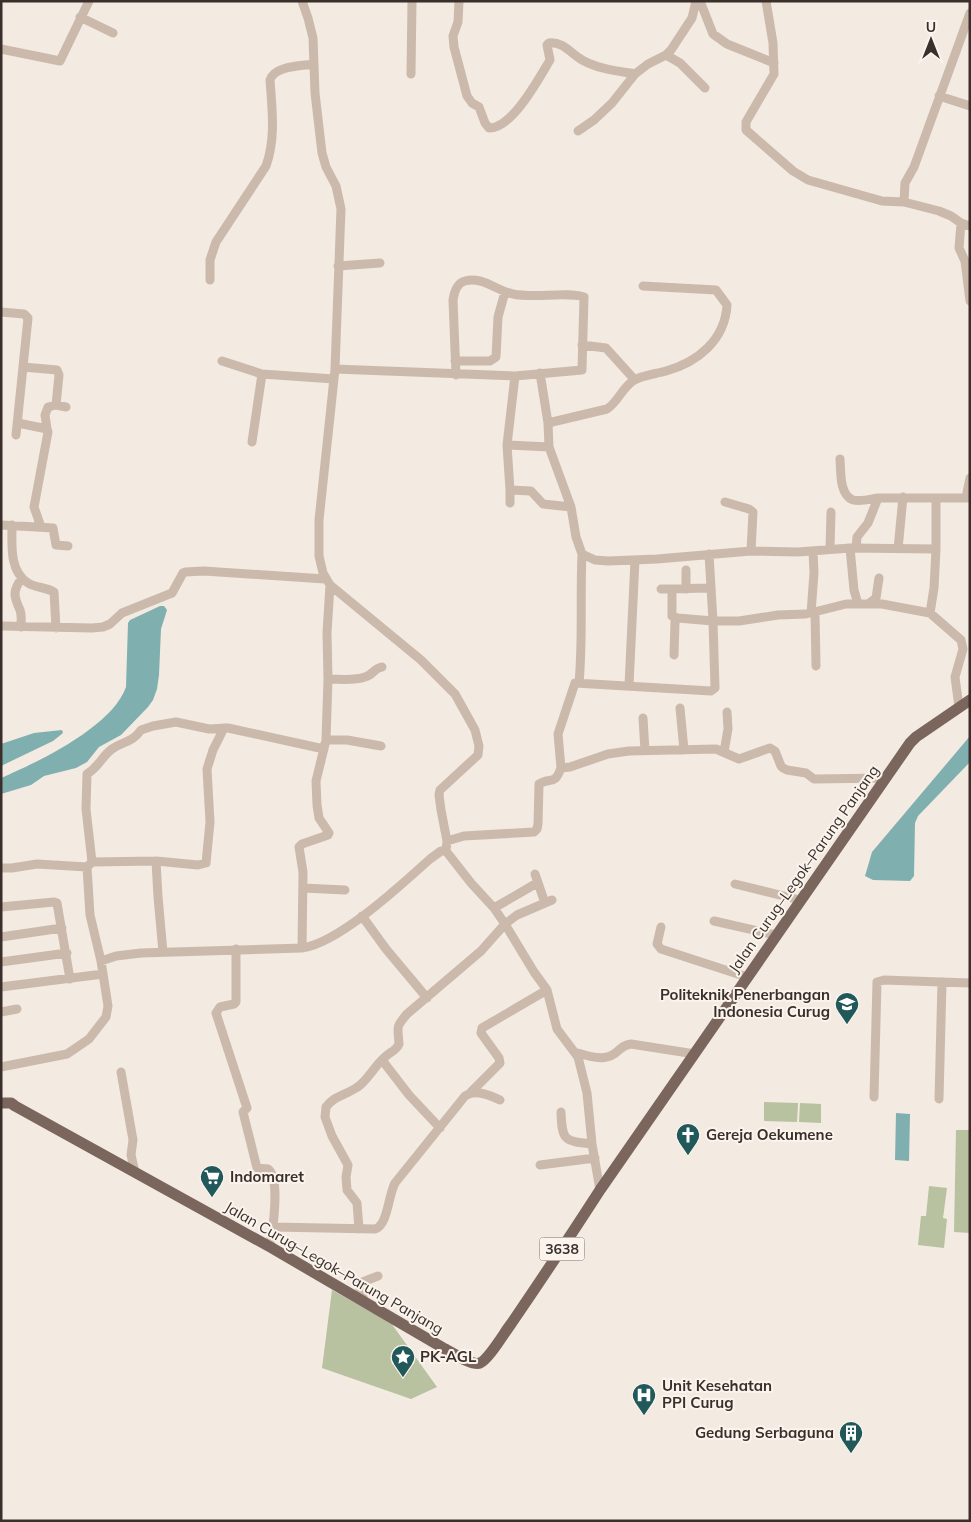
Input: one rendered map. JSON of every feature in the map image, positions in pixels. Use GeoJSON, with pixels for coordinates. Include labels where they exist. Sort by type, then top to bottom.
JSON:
{"type":"FeatureCollection","features":[{"type":"Feature","properties":{"kind":"main road","name":"Jalan Curug–Legok–Parung Panjang"},"geometry":{"type":"LineString","coordinates":[[1,1103],[11,1103],[272,1248],[468,1361],[476,1363],[482,1361],[498,1342],[600,1190],[913,740],[970,700]]}},
{"type":"Feature","properties":{"kind":"street"},"geometry":{"type":"LineString","coordinates":[[1,49],[60,61],[88,1]]}},
{"type":"Feature","properties":{"kind":"street"},"geometry":{"type":"LineString","coordinates":[[302,1],[311,28],[314,47],[313,64],[322,153],[340,200],[335,369],[319,520],[319,556],[328,582],[328,679],[325,745],[319,763],[316,799],[320,818],[329,833],[299,847],[304,888],[302,948]]}},
{"type":"Feature","properties":{"kind":"street"},"geometry":{"type":"LineString","coordinates":[[410,74],[412,1]]}},
{"type":"Feature","properties":{"kind":"street"},"geometry":{"type":"LineString","coordinates":[[459,1],[458,22],[454,42],[465,90],[470,101],[480,108],[485,123],[490,128],[498,126],[519,108],[550,60],[549,43],[560,44],[582,61],[595,66],[634,74]]}},
{"type":"Feature","properties":{"kind":"street"},"geometry":{"type":"LineString","coordinates":[[578,131],[594,120],[612,103],[634,74],[666,55],[689,24],[694,14],[696,1]]}},
{"type":"Feature","properties":{"kind":"street"},"geometry":{"type":"LineString","coordinates":[[700,1],[713,34],[727,44],[774,63]]}},
{"type":"Feature","properties":{"kind":"street"},"geometry":{"type":"LineString","coordinates":[[766,1],[774,63],[773,78],[746,122],[746,130],[799,176],[808,180],[882,201],[904,202],[940,211],[965,224],[958,248],[965,262],[970,301]]}},
{"type":"Feature","properties":{"kind":"street"},"geometry":{"type":"LineString","coordinates":[[904,202],[905,183],[914,168],[970,13]]}},
{"type":"Feature","properties":{"kind":"street"},"geometry":{"type":"LineString","coordinates":[[80,17],[113,33]]}},
{"type":"Feature","properties":{"kind":"street"},"geometry":{"type":"LineString","coordinates":[[666,55],[680,63],[705,88]]}},
{"type":"Feature","properties":{"kind":"street"},"geometry":{"type":"LineString","coordinates":[[210,280],[210,260],[216,242],[266,166],[270,155],[273,138],[271,76],[279,70],[313,64]]}},
{"type":"Feature","properties":{"kind":"street"},"geometry":{"type":"LineString","coordinates":[[939,96],[970,106]]}},
{"type":"Feature","properties":{"kind":"street"},"geometry":{"type":"LineString","coordinates":[[338,266],[380,263]]}},
{"type":"Feature","properties":{"kind":"street"},"geometry":{"type":"LineString","coordinates":[[335,369],[456,375],[516,376],[582,370],[584,298],[582,296],[526,296],[505,292],[479,281],[467,280],[461,282],[457,287],[453,300],[456,375]]}},
{"type":"Feature","properties":{"kind":"street"},"geometry":{"type":"LineString","coordinates":[[548,423],[607,409],[613,405],[634,379],[678,368],[704,353],[721,331],[727,305],[714,289],[643,286]]}},
{"type":"Feature","properties":{"kind":"street"},"geometry":{"type":"LineString","coordinates":[[455,361],[490,361],[496,357],[498,317],[505,292]]}},
{"type":"Feature","properties":{"kind":"street"},"geometry":{"type":"LineString","coordinates":[[1,312],[28,316],[16,434]]}},
{"type":"Feature","properties":{"kind":"street"},"geometry":{"type":"LineString","coordinates":[[582,345],[606,348],[634,379]]}},
{"type":"Feature","properties":{"kind":"street"},"geometry":{"type":"LineString","coordinates":[[222,360],[262,374],[334,379]]}},
{"type":"Feature","properties":{"kind":"street"},"geometry":{"type":"LineString","coordinates":[[23,367],[57,370],[59,375],[56,405]]}},
{"type":"Feature","properties":{"kind":"street"},"geometry":{"type":"LineString","coordinates":[[540,373],[548,423],[549,447],[571,507],[576,538],[582,554],[580,606],[582,643],[579,683]]}},
{"type":"Feature","properties":{"kind":"street"},"geometry":{"type":"LineString","coordinates":[[252,442],[262,374]]}},
{"type":"Feature","properties":{"kind":"street"},"geometry":{"type":"LineString","coordinates":[[510,503],[507,445],[516,376]]}},
{"type":"Feature","properties":{"kind":"street"},"geometry":{"type":"LineString","coordinates":[[41,527],[34,507],[48,432],[46,412],[50,406],[66,406]]}},
{"type":"Feature","properties":{"kind":"street"},"geometry":{"type":"LineString","coordinates":[[18,423],[47,429]]}},
{"type":"Feature","properties":{"kind":"street"},"geometry":{"type":"LineString","coordinates":[[507,445],[549,447]]}},
{"type":"Feature","properties":{"kind":"street"},"geometry":{"type":"LineString","coordinates":[[840,459],[842,486],[849,497],[858,500],[903,497],[968,498],[970,478]]}},
{"type":"Feature","properties":{"kind":"street"},"geometry":{"type":"LineString","coordinates":[[510,490],[531,490],[543,504],[571,507]]}},
{"type":"Feature","properties":{"kind":"street"},"geometry":{"type":"LineString","coordinates":[[898,549],[903,497]]}},
{"type":"Feature","properties":{"kind":"street"},"geometry":{"type":"LineString","coordinates":[[863,604],[854,590],[853,548],[856,537],[871,518],[878,498]]}},
{"type":"Feature","properties":{"kind":"street"},"geometry":{"type":"LineString","coordinates":[[930,614],[934,588],[936,550],[936,498]]}},
{"type":"Feature","properties":{"kind":"street"},"geometry":{"type":"LineString","coordinates":[[725,502],[753,512],[751,551]]}},
{"type":"Feature","properties":{"kind":"street"},"geometry":{"type":"LineString","coordinates":[[830,548],[831,512]]}},
{"type":"Feature","properties":{"kind":"street"},"geometry":{"type":"LineString","coordinates":[[1,525],[53,528],[56,544],[68,546]]}},
{"type":"Feature","properties":{"kind":"street"},"geometry":{"type":"LineString","coordinates":[[12,526],[12,556],[22,578],[29,584],[54,592],[56,628]]}},
{"type":"Feature","properties":{"kind":"street"},"geometry":{"type":"LineString","coordinates":[[582,554],[596,560],[608,561],[751,551],[813,551],[830,548],[936,550]]}},
{"type":"Feature","properties":{"kind":"street"},"geometry":{"type":"LineString","coordinates":[[813,551],[813,612],[816,666]]}},
{"type":"Feature","properties":{"kind":"street"},"geometry":{"type":"LineString","coordinates":[[101,961],[116,956],[141,953],[302,948],[314,946],[362,916],[430,859],[464,836],[534,832],[538,824],[539,784],[558,777],[561,768],[558,734],[575,683],[629,685],[706,692],[714,690],[713,621],[709,554]]}},
{"type":"Feature","properties":{"kind":"street"},"geometry":{"type":"LineString","coordinates":[[629,685],[636,560]]}},
{"type":"Feature","properties":{"kind":"street"},"geometry":{"type":"LineString","coordinates":[[686,570],[686,589]]}},
{"type":"Feature","properties":{"kind":"street"},"geometry":{"type":"LineString","coordinates":[[1,626],[21,628],[103,627],[110,624],[122,613],[172,593],[183,573],[186,572],[204,571],[328,582],[381,625],[437,675],[455,694],[475,730],[478,740],[478,754],[444,785],[439,795],[447,846],[471,883],[494,908],[547,990],[557,1029],[578,1057],[588,1093],[592,1144],[600,1190]]}},
{"type":"Feature","properties":{"kind":"street"},"geometry":{"type":"LineString","coordinates":[[21,628],[20,612],[15,596],[18,583],[22,578]]}},
{"type":"Feature","properties":{"kind":"street"},"geometry":{"type":"LineString","coordinates":[[863,604],[876,598],[879,578]]}},
{"type":"Feature","properties":{"kind":"street"},"geometry":{"type":"LineString","coordinates":[[661,590],[711,588]]}},
{"type":"Feature","properties":{"kind":"street"},"geometry":{"type":"LineString","coordinates":[[672,589],[672,616],[678,618],[739,621],[813,612],[846,604],[882,604],[930,614],[961,640],[963,644],[962,658],[955,672],[959,707]]}},
{"type":"Feature","properties":{"kind":"street"},"geometry":{"type":"LineString","coordinates":[[674,655],[675,622],[678,618]]}},
{"type":"Feature","properties":{"kind":"street"},"geometry":{"type":"LineString","coordinates":[[328,679],[366,677],[374,669],[382,667]]}},
{"type":"Feature","properties":{"kind":"street"},"geometry":{"type":"LineString","coordinates":[[680,708],[684,750]]}},
{"type":"Feature","properties":{"kind":"street"},"geometry":{"type":"LineString","coordinates":[[724,752],[727,740],[727,712]]}},
{"type":"Feature","properties":{"kind":"street"},"geometry":{"type":"LineString","coordinates":[[642,718],[645,751]]}},
{"type":"Feature","properties":{"kind":"street"},"geometry":{"type":"LineString","coordinates":[[1,1067],[67,1054],[89,1039],[97,1031],[108,1014],[101,961],[90,915],[90,864],[86,809],[87,774],[94,770],[111,749],[136,738],[141,730],[176,722],[209,729],[226,728],[325,745],[347,740],[381,746]]}},
{"type":"Feature","properties":{"kind":"street"},"geometry":{"type":"LineString","coordinates":[[1,868],[37,864],[156,861],[198,865],[206,863],[210,822],[207,769],[212,750],[226,728]]}},
{"type":"Feature","properties":{"kind":"street"},"geometry":{"type":"LineString","coordinates":[[561,768],[570,767],[608,754],[716,749],[740,759],[766,749],[772,749],[780,766],[787,770],[806,773],[814,779],[885,778]]}},
{"type":"Feature","properties":{"kind":"street"},"geometry":{"type":"LineString","coordinates":[[156,861],[163,952]]}},
{"type":"Feature","properties":{"kind":"street"},"geometry":{"type":"LineString","coordinates":[[359,1229],[357,1203],[347,1190],[346,1177],[348,1165],[332,1136],[325,1117],[325,1109],[339,1095],[360,1085],[382,1060],[399,1046],[398,1024],[482,951],[505,924],[517,915],[548,901],[536,878],[494,908]]}},
{"type":"Feature","properties":{"kind":"street"},"geometry":{"type":"LineString","coordinates":[[735,884],[800,900]]}},
{"type":"Feature","properties":{"kind":"street"},"geometry":{"type":"LineString","coordinates":[[304,888],[345,890]]}},
{"type":"Feature","properties":{"kind":"street"},"geometry":{"type":"LineString","coordinates":[[1,907],[55,902],[58,905],[70,979]]}},
{"type":"Feature","properties":{"kind":"street"},"geometry":{"type":"LineString","coordinates":[[362,916],[427,998]]}},
{"type":"Feature","properties":{"kind":"street"},"geometry":{"type":"LineString","coordinates":[[714,920],[776,935]]}},
{"type":"Feature","properties":{"kind":"street"},"geometry":{"type":"LineString","coordinates":[[661,927],[657,944],[661,949],[747,978]]}},
{"type":"Feature","properties":{"kind":"street"},"geometry":{"type":"LineString","coordinates":[[1,937],[62,928]]}},
{"type":"Feature","properties":{"kind":"street"},"geometry":{"type":"LineString","coordinates":[[236,949],[237,999],[234,1004],[220,1006],[216,1013],[247,1108],[243,1112],[256,1168],[268,1169],[273,1175],[275,1200],[270,1243],[272,1248]]}},
{"type":"Feature","properties":{"kind":"street"},"geometry":{"type":"LineString","coordinates":[[1,962],[67,953]]}},
{"type":"Feature","properties":{"kind":"street"},"geometry":{"type":"LineString","coordinates":[[1,987],[103,974]]}},
{"type":"Feature","properties":{"kind":"street"},"geometry":{"type":"LineString","coordinates":[[874,1097],[877,982],[884,980],[970,983]]}},
{"type":"Feature","properties":{"kind":"street"},"geometry":{"type":"LineString","coordinates":[[939,1099],[942,982]]}},
{"type":"Feature","properties":{"kind":"street"},"geometry":{"type":"LineString","coordinates":[[273,1227],[376,1229],[384,1224],[391,1191],[465,1096],[500,1063],[499,1058],[481,1033],[482,1028],[547,990]]}},
{"type":"Feature","properties":{"kind":"street"},"geometry":{"type":"LineString","coordinates":[[1,1012],[17,1009]]}},
{"type":"Feature","properties":{"kind":"street"},"geometry":{"type":"LineString","coordinates":[[574,1052],[602,1058],[615,1054],[622,1046],[631,1044],[695,1054]]}},
{"type":"Feature","properties":{"kind":"street"},"geometry":{"type":"LineString","coordinates":[[382,1060],[440,1128]]}},
{"type":"Feature","properties":{"kind":"street"},"geometry":{"type":"LineString","coordinates":[[121,1072],[132,1132],[133,1146],[131,1155],[135,1172]]}},
{"type":"Feature","properties":{"kind":"street"},"geometry":{"type":"LineString","coordinates":[[471,1092],[488,1095],[500,1100]]}},
{"type":"Feature","properties":{"kind":"street"},"geometry":{"type":"LineString","coordinates":[[562,1112],[562,1128],[567,1138],[572,1142],[592,1144]]}},
{"type":"Feature","properties":{"kind":"street"},"geometry":{"type":"LineString","coordinates":[[540,1165],[595,1158]]}},
{"type":"Feature","properties":{"kind":"street"},"geometry":{"type":"LineString","coordinates":[[365,1303],[359,1284],[378,1276]]}},
{"type":"Feature","properties":{"kind":"green space"},"geometry":{"type":"Polygon","coordinates":[[[764,1102],[798,1103],[797,1122],[764,1121],[764,1102]]]}},
{"type":"Feature","properties":{"kind":"green space"},"geometry":{"type":"Polygon","coordinates":[[[800,1103],[821,1104],[821,1123],[799,1122],[800,1103]]]}},
{"type":"Feature","properties":{"kind":"green space"},"geometry":{"type":"Polygon","coordinates":[[[956,1130],[970,1130],[970,1233],[954,1232],[956,1130]]]}},
{"type":"Feature","properties":{"kind":"green space"},"geometry":{"type":"Polygon","coordinates":[[[929,1186],[947,1188],[943,1218],[947,1219],[944,1248],[918,1245],[921,1216],[926,1216],[929,1186]]]}},
{"type":"Feature","properties":{"kind":"green space"},"geometry":{"type":"Polygon","coordinates":[[[332,1290],[391,1323],[437,1387],[411,1399],[322,1368],[332,1290]]]}},
{"type":"Feature","properties":{"kind":"water"},"geometry":{"type":"Polygon","coordinates":[[[160,606],[164,606],[167,610],[161,629],[157,689],[148,707],[121,735],[99,747],[87,762],[76,768],[44,776],[31,785],[1,794],[1,778],[34,763],[72,742],[106,716],[118,702],[126,687],[128,623],[130,620],[160,606]]]}},
{"type":"Feature","properties":{"kind":"water"},"geometry":{"type":"Polygon","coordinates":[[[62,730],[63,733],[53,741],[1,766],[1,744],[34,733],[62,730]]]}},
{"type":"Feature","properties":{"kind":"water"},"geometry":{"type":"Polygon","coordinates":[[[970,736],[970,762],[918,816],[915,823],[914,876],[910,881],[873,880],[865,876],[872,852],[970,736]]]}},
{"type":"Feature","properties":{"kind":"water"},"geometry":{"type":"Polygon","coordinates":[[[896,1113],[910,1114],[909,1161],[895,1160],[896,1113]]]}},
{"type":"Feature","properties":{"kind":"place","name":"Politeknik Penerbangan Indonesia Curug"},"geometry":{"type":"Point","coordinates":[847,1025]}},
{"type":"Feature","properties":{"kind":"place","name":"Gereja Oekumene"},"geometry":{"type":"Point","coordinates":[688,1156]}},
{"type":"Feature","properties":{"kind":"place","name":"Indomaret"},"geometry":{"type":"Point","coordinates":[212,1198]}},
{"type":"Feature","properties":{"kind":"place","name":"PK-AGL"},"geometry":{"type":"Point","coordinates":[403,1378]}},
{"type":"Feature","properties":{"kind":"place","name":"Unit Kesehatan PPI Curug"},"geometry":{"type":"Point","coordinates":[644,1416]}},
{"type":"Feature","properties":{"kind":"place","name":"Gedung Serbaguna"},"geometry":{"type":"Point","coordinates":[851,1454]}}]}
